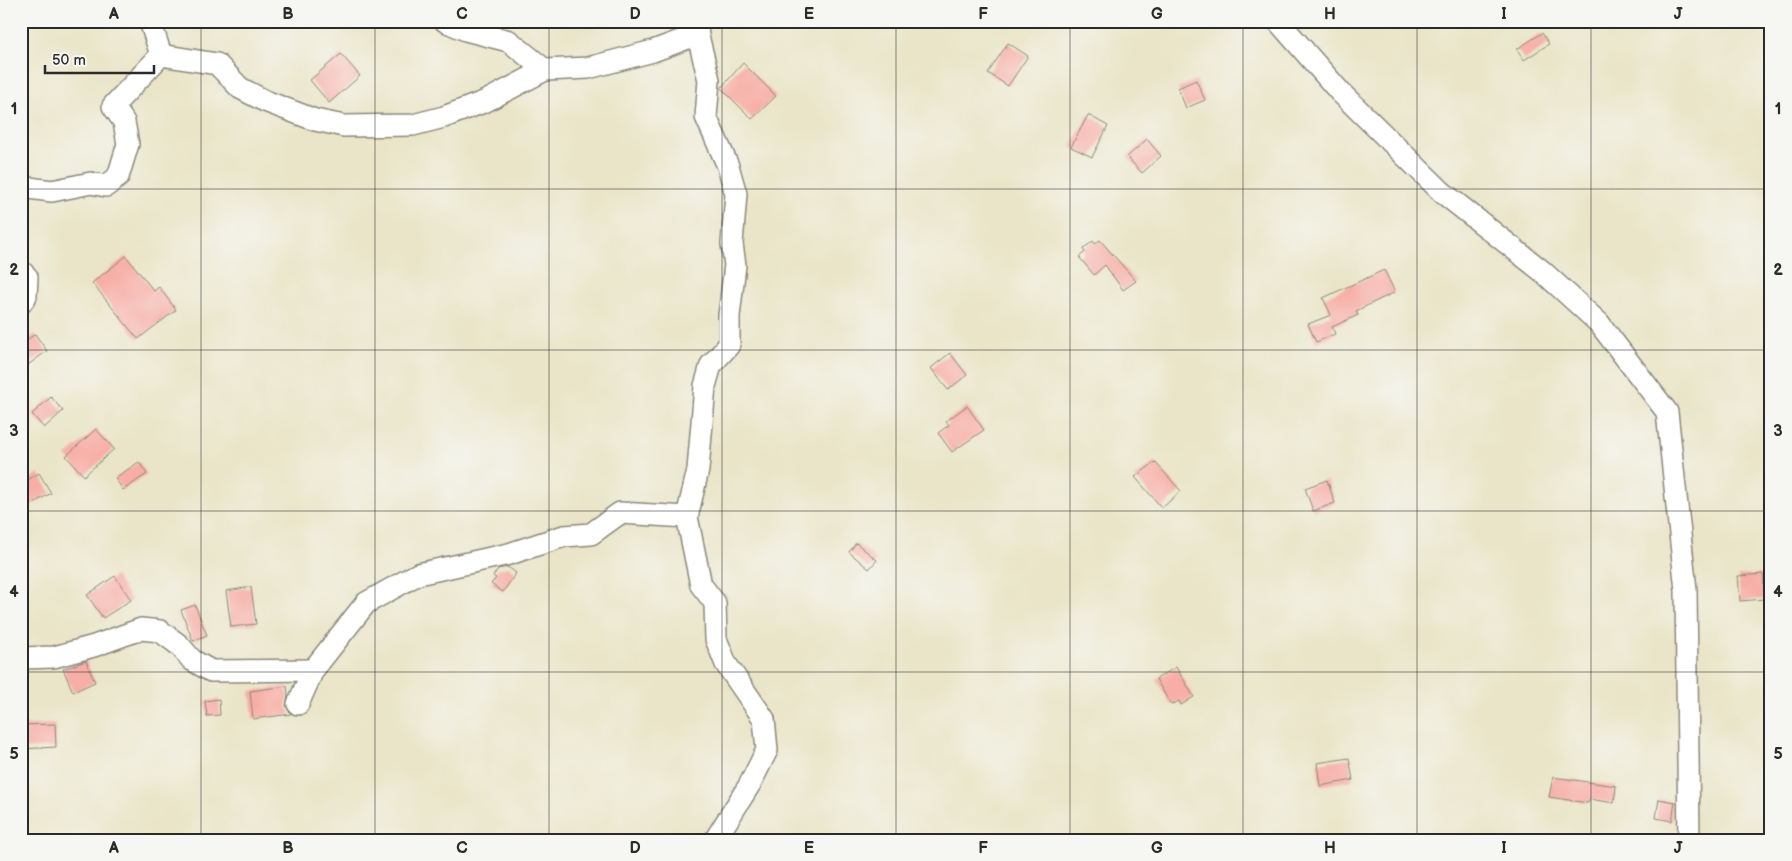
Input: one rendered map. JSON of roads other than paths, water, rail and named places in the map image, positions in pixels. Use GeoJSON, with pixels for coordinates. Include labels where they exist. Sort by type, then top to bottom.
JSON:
{"type":"FeatureCollection","features":[{"type":"Feature","properties":{"kind":"street"},"geometry":{"type":"LineString","coordinates":[[150,21],[161,54]]}},
{"type":"Feature","properties":{"kind":"street"},"geometry":{"type":"LineString","coordinates":[[445,21],[466,30],[509,41],[545,70]]}},
{"type":"Feature","properties":{"kind":"street"},"geometry":{"type":"LineString","coordinates":[[1278,21],[1340,92],[1442,192],[1542,271],[1599,323],[1667,412],[1686,590],[1689,840]]}},
{"type":"Feature","properties":{"kind":"street"},"geometry":{"type":"LineString","coordinates":[[161,54],[217,64],[240,88],[265,101],[315,120],[344,126],[413,125],[444,117],[486,101],[545,70],[588,68],[652,51],[688,38],[698,26]]}},
{"type":"Feature","properties":{"kind":"street"},"geometry":{"type":"LineString","coordinates":[[698,26],[709,80],[706,117],[728,166],[736,194],[732,244],[735,265],[728,316],[729,345],[711,365],[705,386],[698,470],[687,517],[700,585],[715,603],[716,639],[726,664],[764,719],[767,750],[750,784],[715,840]]}},
{"type":"Feature","properties":{"kind":"street"},"geometry":{"type":"LineString","coordinates":[[21,187],[52,191],[91,183],[106,186],[118,177],[128,144],[124,122],[113,106],[161,54]]}},
{"type":"Feature","properties":{"kind":"street"},"geometry":{"type":"LineString","coordinates":[[21,271],[27,277],[26,296],[21,303]]}},
{"type":"Feature","properties":{"kind":"street"},"geometry":{"type":"LineString","coordinates":[[298,704],[313,670],[366,603],[418,574],[509,554],[564,536],[591,534],[620,513],[687,517]]}},
{"type":"Feature","properties":{"kind":"street"},"geometry":{"type":"LineString","coordinates":[[21,658],[54,657],[94,646],[142,629],[160,631],[179,645],[192,660],[211,671],[313,670]]}}]}
